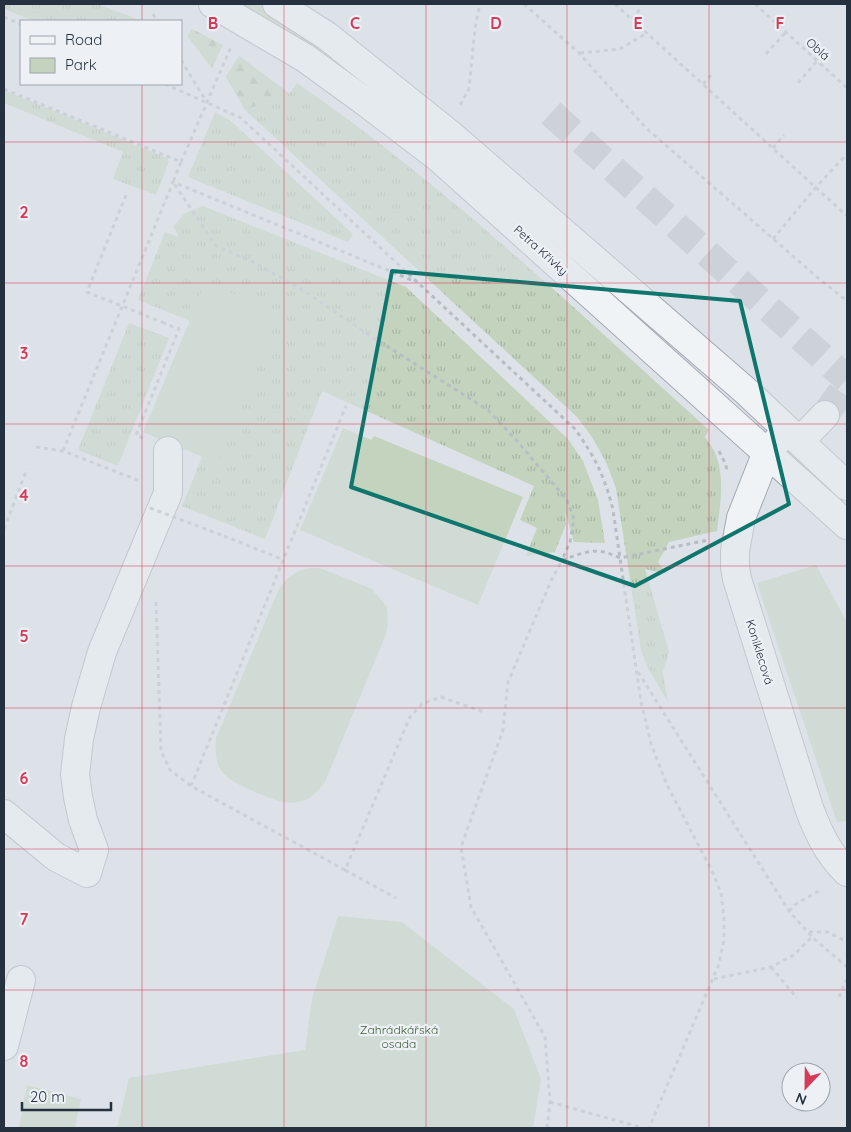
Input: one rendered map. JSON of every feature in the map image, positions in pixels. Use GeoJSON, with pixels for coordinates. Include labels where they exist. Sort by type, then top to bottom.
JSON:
{"type":"FeatureCollection","features":[{"type":"Feature","properties":{"kind":"street","name":"Petra Křivky"},"geometry":{"type":"LineString","coordinates":[[213,4],[304,58],[438,157],[847,525]]}},
{"type":"Feature","properties":{"kind":"street"},"geometry":{"type":"LineString","coordinates":[[277,4],[327,36],[452,136],[794,435],[847,486]]}},
{"type":"Feature","properties":{"kind":"street","name":"Koniklecová"},"geometry":{"type":"LineString","coordinates":[[825,415],[767,452],[739,526],[735,551],[735,567],[737,579],[816,826],[828,850],[839,864],[836,878]]}},
{"type":"Feature","properties":{"kind":"street"},"geometry":{"type":"LineString","coordinates":[[4,814],[56,856],[87,873],[94,850],[83,820],[78,797],[75,774],[79,739],[102,652],[159,500],[168,451]]}},
{"type":"Feature","properties":{"kind":"street"},"geometry":{"type":"LineString","coordinates":[[4,1046],[21,980]]}},
{"type":"Feature","properties":{"kind":"path"},"geometry":{"type":"LineString","coordinates":[[459,106],[469,89],[475,28],[480,4]]}},
{"type":"Feature","properties":{"kind":"path"},"geometry":{"type":"LineString","coordinates":[[524,4],[579,53],[646,128],[817,278],[847,301]]}},
{"type":"Feature","properties":{"kind":"path"},"geometry":{"type":"LineString","coordinates":[[615,4],[847,216]]}},
{"type":"Feature","properties":{"kind":"path","name":"Oblá"},"geometry":{"type":"LineString","coordinates":[[755,4],[847,88]]}},
{"type":"Feature","properties":{"kind":"path"},"geometry":{"type":"LineString","coordinates":[[632,19],[642,7]]}},
{"type":"Feature","properties":{"kind":"path"},"geometry":{"type":"LineString","coordinates":[[153,14],[156,20]]}},
{"type":"Feature","properties":{"kind":"path"},"geometry":{"type":"LineString","coordinates":[[4,17],[20,24]]}},
{"type":"Feature","properties":{"kind":"path"},"geometry":{"type":"LineString","coordinates":[[766,54],[786,32]]}},
{"type":"Feature","properties":{"kind":"path"},"geometry":{"type":"LineString","coordinates":[[579,53],[620,49],[647,33]]}},
{"type":"Feature","properties":{"kind":"path"},"geometry":{"type":"LineString","coordinates":[[63,451],[206,101],[231,47]]}},
{"type":"Feature","properties":{"kind":"path"},"geometry":{"type":"LineString","coordinates":[[798,83],[818,60]]}},
{"type":"Feature","properties":{"kind":"path"},"geometry":{"type":"LineString","coordinates":[[182,62],[206,101]]}},
{"type":"Feature","properties":{"kind":"path"},"geometry":{"type":"LineString","coordinates":[[703,84],[714,72]]}},
{"type":"Feature","properties":{"kind":"path"},"geometry":{"type":"LineString","coordinates":[[167,85],[241,118],[575,428],[599,466],[607,489],[620,558],[641,702],[651,744],[667,785],[713,873],[721,893],[724,917],[724,940],[720,964],[649,1128]]}},
{"type":"Feature","properties":{"kind":"path"},"geometry":{"type":"LineString","coordinates":[[4,89],[181,162]]}},
{"type":"Feature","properties":{"kind":"path"},"geometry":{"type":"LineString","coordinates":[[773,148],[784,136]]}},
{"type":"Feature","properties":{"kind":"path"},"geometry":{"type":"LineString","coordinates":[[773,239],[847,154]]}},
{"type":"Feature","properties":{"kind":"path"},"geometry":{"type":"LineString","coordinates":[[173,182],[416,282]]}},
{"type":"Feature","properties":{"kind":"path"},"geometry":{"type":"LineString","coordinates":[[173,182],[216,246],[251,261],[301,289],[488,410],[567,500],[574,519],[570,542],[551,581],[508,682],[503,730],[461,847],[471,907],[545,1037],[550,1102],[547,1128]]}},
{"type":"Feature","properties":{"kind":"path"},"geometry":{"type":"LineString","coordinates":[[126,195],[87,292],[179,329],[136,435],[168,451]]}},
{"type":"Feature","properties":{"kind":"path"},"geometry":{"type":"LineString","coordinates":[[191,786],[346,406]]}},
{"type":"Feature","properties":{"kind":"path"},"geometry":{"type":"LineString","coordinates":[[36,447],[63,451],[224,536],[284,560]]}},
{"type":"Feature","properties":{"kind":"path"},"geometry":{"type":"LineString","coordinates":[[4,529],[28,469]]}},
{"type":"Feature","properties":{"kind":"path"},"geometry":{"type":"LineString","coordinates":[[562,560],[594,550],[608,552],[620,558],[710,539]]}},
{"type":"Feature","properties":{"kind":"path"},"geometry":{"type":"LineString","coordinates":[[156,597],[161,751],[170,770],[191,786],[396,898]]}},
{"type":"Feature","properties":{"kind":"path"},"geometry":{"type":"LineString","coordinates":[[636,670],[789,911],[809,932],[812,938],[847,967]]}},
{"type":"Feature","properties":{"kind":"path"},"geometry":{"type":"LineString","coordinates":[[345,870],[410,717],[422,704],[441,697],[484,712]]}},
{"type":"Feature","properties":{"kind":"path"},"geometry":{"type":"LineString","coordinates":[[789,911],[796,904],[824,888],[836,878]]}},
{"type":"Feature","properties":{"kind":"path"},"geometry":{"type":"LineString","coordinates":[[809,932],[828,932],[847,942]]}},
{"type":"Feature","properties":{"kind":"path"},"geometry":{"type":"LineString","coordinates":[[714,979],[771,967],[794,955],[812,938]]}},
{"type":"Feature","properties":{"kind":"path"},"geometry":{"type":"LineString","coordinates":[[771,967],[797,998]]}},
{"type":"Feature","properties":{"kind":"path"},"geometry":{"type":"LineString","coordinates":[[839,997],[847,979]]}},
{"type":"Feature","properties":{"kind":"path"},"geometry":{"type":"LineString","coordinates":[[550,1102],[643,1128]]}},
{"type":"Feature","properties":{"kind":"highlighted area"},"geometry":{"type":"Polygon","coordinates":[[[392,271],[740,301],[789,504],[635,586],[351,487],[392,271]]]}},
{"type":"Feature","properties":{"kind":"green space"},"geometry":{"type":"Polygon","coordinates":[[[4,4],[98,4],[139,20],[32,20],[4,9],[4,4]]]}},
{"type":"Feature","properties":{"kind":"green space"},"geometry":{"type":"Polygon","coordinates":[[[239,4],[263,4],[322,44],[318,49],[239,4]]]}},
{"type":"Feature","properties":{"kind":"green space"},"geometry":{"type":"Polygon","coordinates":[[[192,29],[223,45],[212,68],[187,36],[192,29]]]}},
{"type":"Feature","properties":{"kind":"green space"},"geometry":{"type":"Polygon","coordinates":[[[239,56],[289,94],[297,83],[405,163],[509,250],[709,430],[705,437],[716,455],[721,483],[717,531],[669,542],[658,562],[667,574],[645,569],[669,652],[663,672],[668,702],[648,668],[641,651],[616,488],[606,462],[592,437],[577,417],[245,110],[226,77],[239,56]]]}},
{"type":"Feature","properties":{"kind":"green space"},"geometry":{"type":"Polygon","coordinates":[[[239,56],[289,93],[286,99],[245,109],[226,76],[239,56]]]}},
{"type":"Feature","properties":{"kind":"green space"},"geometry":{"type":"Polygon","coordinates":[[[4,90],[167,158],[169,162],[156,195],[113,179],[123,152],[4,103],[4,90]]]}},
{"type":"Feature","properties":{"kind":"green space"},"geometry":{"type":"Polygon","coordinates":[[[215,112],[232,122],[353,234],[348,242],[188,177],[215,112]]]}},
{"type":"Feature","properties":{"kind":"green space"},"geometry":{"type":"Polygon","coordinates":[[[203,206],[406,287],[568,439],[583,461],[598,500],[605,543],[574,542],[565,511],[566,524],[555,552],[526,556],[537,528],[520,520],[534,486],[322,391],[265,539],[182,506],[202,457],[217,462],[206,282],[190,321],[138,300],[165,232],[179,237],[173,227],[185,213],[203,206]]]}},
{"type":"Feature","properties":{"kind":"green space"},"geometry":{"type":"Polygon","coordinates":[[[206,282],[279,313],[217,463],[143,432],[206,282]]]}},
{"type":"Feature","properties":{"kind":"green space"},"geometry":{"type":"Polygon","coordinates":[[[129,323],[169,338],[118,466],[78,450],[129,323]]]}},
{"type":"Feature","properties":{"kind":"green space"},"geometry":{"type":"Polygon","coordinates":[[[343,428],[371,440],[374,436],[523,497],[478,605],[300,530],[343,428]]]}},
{"type":"Feature","properties":{"kind":"green space"},"geometry":{"type":"Polygon","coordinates":[[[816,565],[847,622],[847,821],[837,822],[757,583],[816,565]]]}},
{"type":"Feature","properties":{"kind":"green space"},"geometry":{"type":"Polygon","coordinates":[[[310,568],[320,568],[372,589],[387,607],[388,620],[386,634],[325,782],[308,799],[299,802],[285,802],[241,786],[228,778],[217,762],[216,738],[278,591],[291,575],[310,568]]]}},
{"type":"Feature","properties":{"kind":"green space","name":"Zahrádkářská osada"},"geometry":{"type":"Polygon","coordinates":[[[338,916],[402,922],[514,1009],[541,1079],[533,1128],[117,1128],[129,1078],[305,1050],[312,999],[338,916]]]}},
{"type":"Feature","properties":{"kind":"green space"},"geometry":{"type":"Polygon","coordinates":[[[27,1085],[81,1099],[75,1128],[19,1128],[27,1085]]]}},
{"type":"Feature","properties":{"kind":"tunnel"},"geometry":{"type":"LineString","coordinates":[[551,113],[847,379]]}},
{"type":"Feature","properties":{"kind":"tunnel"},"geometry":{"type":"LineString","coordinates":[[825,415],[847,384]]}}]}
